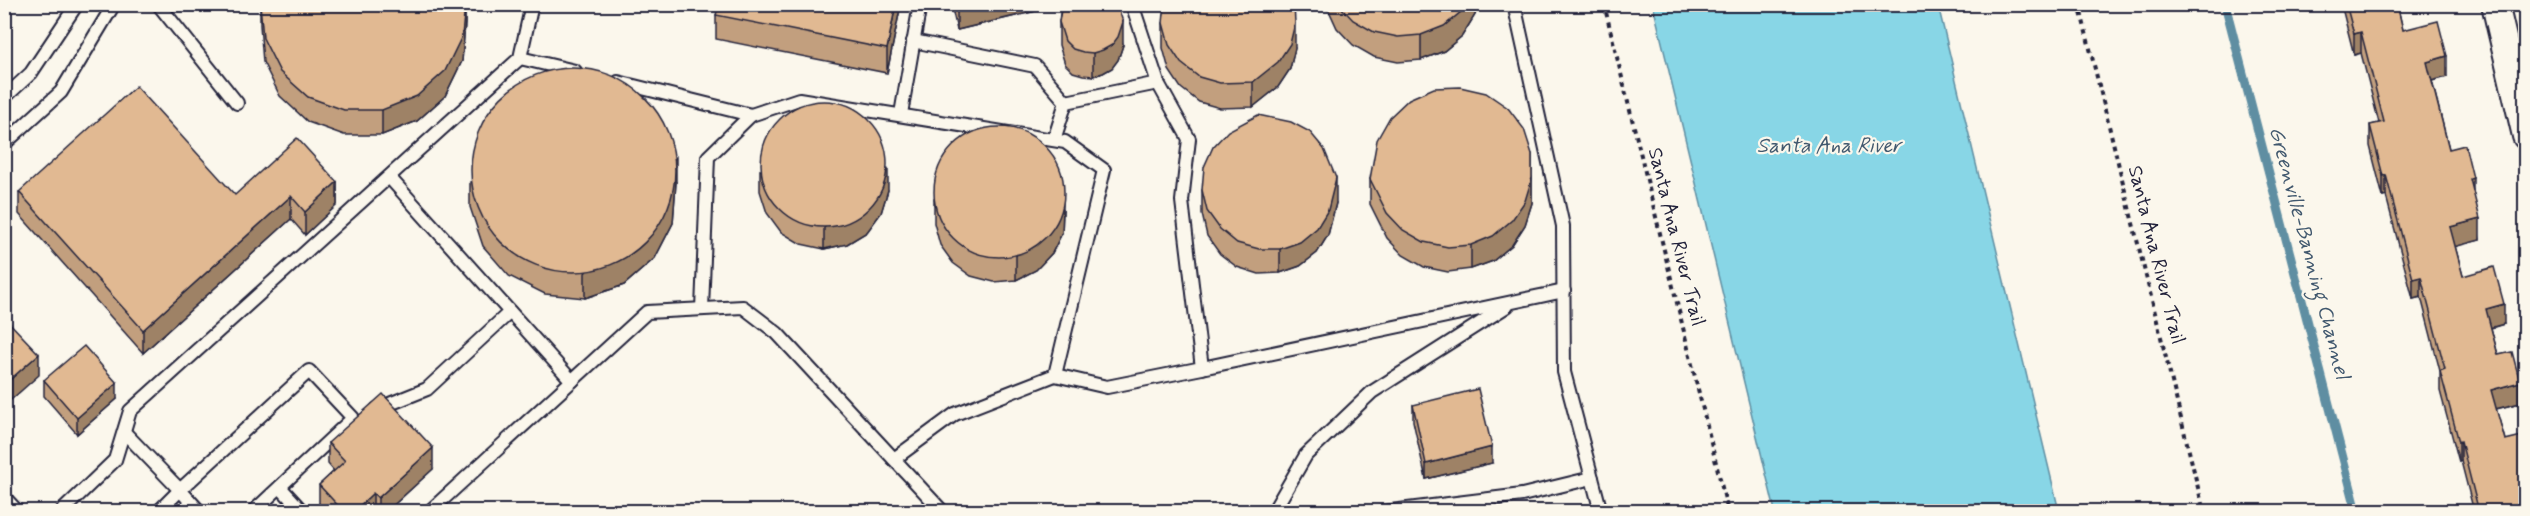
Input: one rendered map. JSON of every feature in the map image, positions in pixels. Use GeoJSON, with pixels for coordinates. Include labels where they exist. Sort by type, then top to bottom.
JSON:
{"type":"FeatureCollection","features":[{"type":"Feature","properties":{"kind":"street"},"geometry":{"type":"LineString","coordinates":[[2495,4],[2525,131]]}},
{"type":"Feature","properties":{"kind":"lane"},"geometry":{"type":"LineString","coordinates":[[4,98],[31,73],[77,4]]}},
{"type":"Feature","properties":{"kind":"lane"},"geometry":{"type":"LineString","coordinates":[[4,144],[61,92],[114,4]]}},
{"type":"Feature","properties":{"kind":"lane"},"geometry":{"type":"LineString","coordinates":[[158,4],[237,104]]}},
{"type":"Feature","properties":{"kind":"lane"},"geometry":{"type":"LineString","coordinates":[[61,512],[114,460],[130,411],[520,58],[532,4]]}},
{"type":"Feature","properties":{"kind":"lane"},"geometry":{"type":"LineString","coordinates":[[901,114],[920,4]]}},
{"type":"Feature","properties":{"kind":"lane"},"geometry":{"type":"LineString","coordinates":[[1132,4],[1158,82],[1189,139],[1182,201],[1202,368]]}},
{"type":"Feature","properties":{"kind":"lane"},"geometry":{"type":"LineString","coordinates":[[1514,4],[1563,226],[1564,372],[1601,512]]}},
{"type":"Feature","properties":{"kind":"lane"},"geometry":{"type":"LineString","coordinates":[[913,41],[1035,66],[1066,102]]}},
{"type":"Feature","properties":{"kind":"lane"},"geometry":{"type":"LineString","coordinates":[[520,58],[751,115]]}},
{"type":"Feature","properties":{"kind":"lane"},"geometry":{"type":"LineString","coordinates":[[1066,102],[1158,82]]}},
{"type":"Feature","properties":{"kind":"lane"},"geometry":{"type":"LineString","coordinates":[[702,309],[708,157],[751,115],[799,99],[1065,142],[1104,170],[1055,375]]}},
{"type":"Feature","properties":{"kind":"lane"},"geometry":{"type":"LineString","coordinates":[[1054,140],[1066,102]]}},
{"type":"Feature","properties":{"kind":"lane"},"geometry":{"type":"LineString","coordinates":[[389,177],[572,381]]}},
{"type":"Feature","properties":{"kind":"lane"},"geometry":{"type":"LineString","coordinates":[[894,459],[955,414],[1055,375],[1107,387],[1564,291]]}},
{"type":"Feature","properties":{"kind":"lane"},"geometry":{"type":"LineString","coordinates":[[1273,512],[1306,455],[1372,392],[1514,302]]}},
{"type":"Feature","properties":{"kind":"lane"},"geometry":{"type":"LineString","coordinates":[[429,512],[647,312],[743,307],[777,333],[943,512]]}},
{"type":"Feature","properties":{"kind":"lane"},"geometry":{"type":"LineString","coordinates":[[253,512],[353,418],[427,389],[510,312]]}},
{"type":"Feature","properties":{"kind":"lane"},"geometry":{"type":"LineString","coordinates":[[158,512],[309,371],[353,418]]}},
{"type":"Feature","properties":{"kind":"lane"},"geometry":{"type":"LineString","coordinates":[[124,432],[200,512]]}},
{"type":"Feature","properties":{"kind":"lane"},"geometry":{"type":"LineString","coordinates":[[1383,512],[1522,495],[1592,478]]}},
{"type":"Feature","properties":{"kind":"lane"},"geometry":{"type":"LineString","coordinates":[[280,487],[303,512]]}},
{"type":"Feature","properties":{"kind":"lane"},"geometry":{"type":"LineString","coordinates":[[4,497],[18,512]]}},
{"type":"Feature","properties":{"kind":"path","name":"Santa Ana River Trail"},"geometry":{"type":"LineString","coordinates":[[1604,4],[1728,512]]}},
{"type":"Feature","properties":{"kind":"path","name":"Santa Ana River Trail"},"geometry":{"type":"LineString","coordinates":[[2079,4],[2204,512]]}},
{"type":"Feature","properties":{"kind":"water","name":"Santa Ana River"},"geometry":{"type":"Polygon","coordinates":[[[1653,5],[1938,5],[2059,511],[1775,511],[1653,5]]]}},
{"type":"Feature","properties":{"kind":"building"},"geometry":{"type":"Polygon","coordinates":[[[260,4],[465,4],[462,36],[445,71],[417,96],[382,110],[344,110],[308,97],[280,72],[263,38],[260,4]]]}},
{"type":"Feature","properties":{"kind":"building"},"geometry":{"type":"Polygon","coordinates":[[[719,4],[896,4],[887,49],[716,15],[719,4]]]}},
{"type":"Feature","properties":{"kind":"building"},"geometry":{"type":"Polygon","coordinates":[[[1062,4],[1116,4],[1123,22],[1118,37],[1112,45],[1093,53],[1073,49],[1065,41],[1059,22],[1062,4]]]}},
{"type":"Feature","properties":{"kind":"building"},"geometry":{"type":"Polygon","coordinates":[[[1165,4],[1294,4],[1295,23],[1290,44],[1278,62],[1253,82],[1220,83],[1199,77],[1181,63],[1169,45],[1163,23],[1165,4]]]}},
{"type":"Feature","properties":{"kind":"building"},"geometry":{"type":"Polygon","coordinates":[[[1338,4],[1466,4],[1462,11],[1444,26],[1421,35],[1398,37],[1374,32],[1353,20],[1338,4]]]}},
{"type":"Feature","properties":{"kind":"building"},"geometry":{"type":"Polygon","coordinates":[[[2346,4],[2397,4],[2403,30],[2438,21],[2447,56],[2427,62],[2449,149],[2465,145],[2473,178],[2470,179],[2480,219],[2450,227],[2463,276],[2494,267],[2504,304],[2486,309],[2498,355],[2512,352],[2520,382],[2491,390],[2505,440],[2526,435],[2526,512],[2479,512],[2440,371],[2445,369],[2421,277],[2413,279],[2386,175],[2383,176],[2370,125],[2384,122],[2361,32],[2354,34],[2346,4]]]}},
{"type":"Feature","properties":{"kind":"building"},"geometry":{"type":"Polygon","coordinates":[[[563,68],[583,68],[612,75],[638,91],[652,105],[668,131],[675,170],[668,209],[652,235],[638,249],[603,268],[583,272],[563,272],[534,265],[508,249],[494,235],[475,200],[471,180],[471,160],[478,131],[494,105],[508,91],[543,72],[563,68]]]}},
{"type":"Feature","properties":{"kind":"building"},"geometry":{"type":"Polygon","coordinates":[[[136,86],[235,195],[297,138],[337,182],[305,212],[291,196],[143,330],[19,192],[136,86]]]}},
{"type":"Feature","properties":{"kind":"building"},"geometry":{"type":"Polygon","coordinates":[[[1460,87],[1486,93],[1508,108],[1524,129],[1532,154],[1532,178],[1525,201],[1512,220],[1493,236],[1471,245],[1448,247],[1424,242],[1403,230],[1387,213],[1370,179],[1377,140],[1390,117],[1409,99],[1434,88],[1460,87]]]}},
{"type":"Feature","properties":{"kind":"building"},"geometry":{"type":"Polygon","coordinates":[[[824,101],[848,106],[869,119],[882,140],[887,164],[882,188],[869,209],[848,222],[824,227],[800,222],[779,209],[766,188],[761,164],[766,140],[779,119],[800,106],[824,101]]]}},
{"type":"Feature","properties":{"kind":"building"},"geometry":{"type":"Polygon","coordinates":[[[1258,115],[1291,122],[1310,132],[1324,149],[1336,178],[1328,210],[1317,228],[1300,242],[1280,249],[1259,249],[1237,243],[1220,229],[1207,211],[1202,190],[1204,167],[1213,147],[1228,131],[1258,115]]]}},
{"type":"Feature","properties":{"kind":"building"},"geometry":{"type":"Polygon","coordinates":[[[999,127],[1024,132],[1045,146],[1059,167],[1064,192],[1059,217],[1045,238],[1024,252],[999,257],[974,252],[953,238],[939,217],[934,192],[939,167],[953,146],[974,132],[999,127]]]}},
{"type":"Feature","properties":{"kind":"building"},"geometry":{"type":"Polygon","coordinates":[[[4,317],[39,354],[4,385],[4,317]]]}},
{"type":"Feature","properties":{"kind":"building"},"geometry":{"type":"Polygon","coordinates":[[[84,346],[117,383],[77,418],[44,380],[84,346]]]}},
{"type":"Feature","properties":{"kind":"building"},"geometry":{"type":"Polygon","coordinates":[[[1478,389],[1492,447],[1426,464],[1413,405],[1478,389]]]}},
{"type":"Feature","properties":{"kind":"building"},"geometry":{"type":"Polygon","coordinates":[[[383,394],[433,448],[378,498],[373,493],[353,512],[344,512],[319,485],[345,461],[328,443],[383,394]]]}},
{"type":"Feature","properties":{"kind":"waterway","name":"Greenville-Banning Channel"},"geometry":{"type":"LineString","coordinates":[[2225,4],[2357,512]]}}]}
